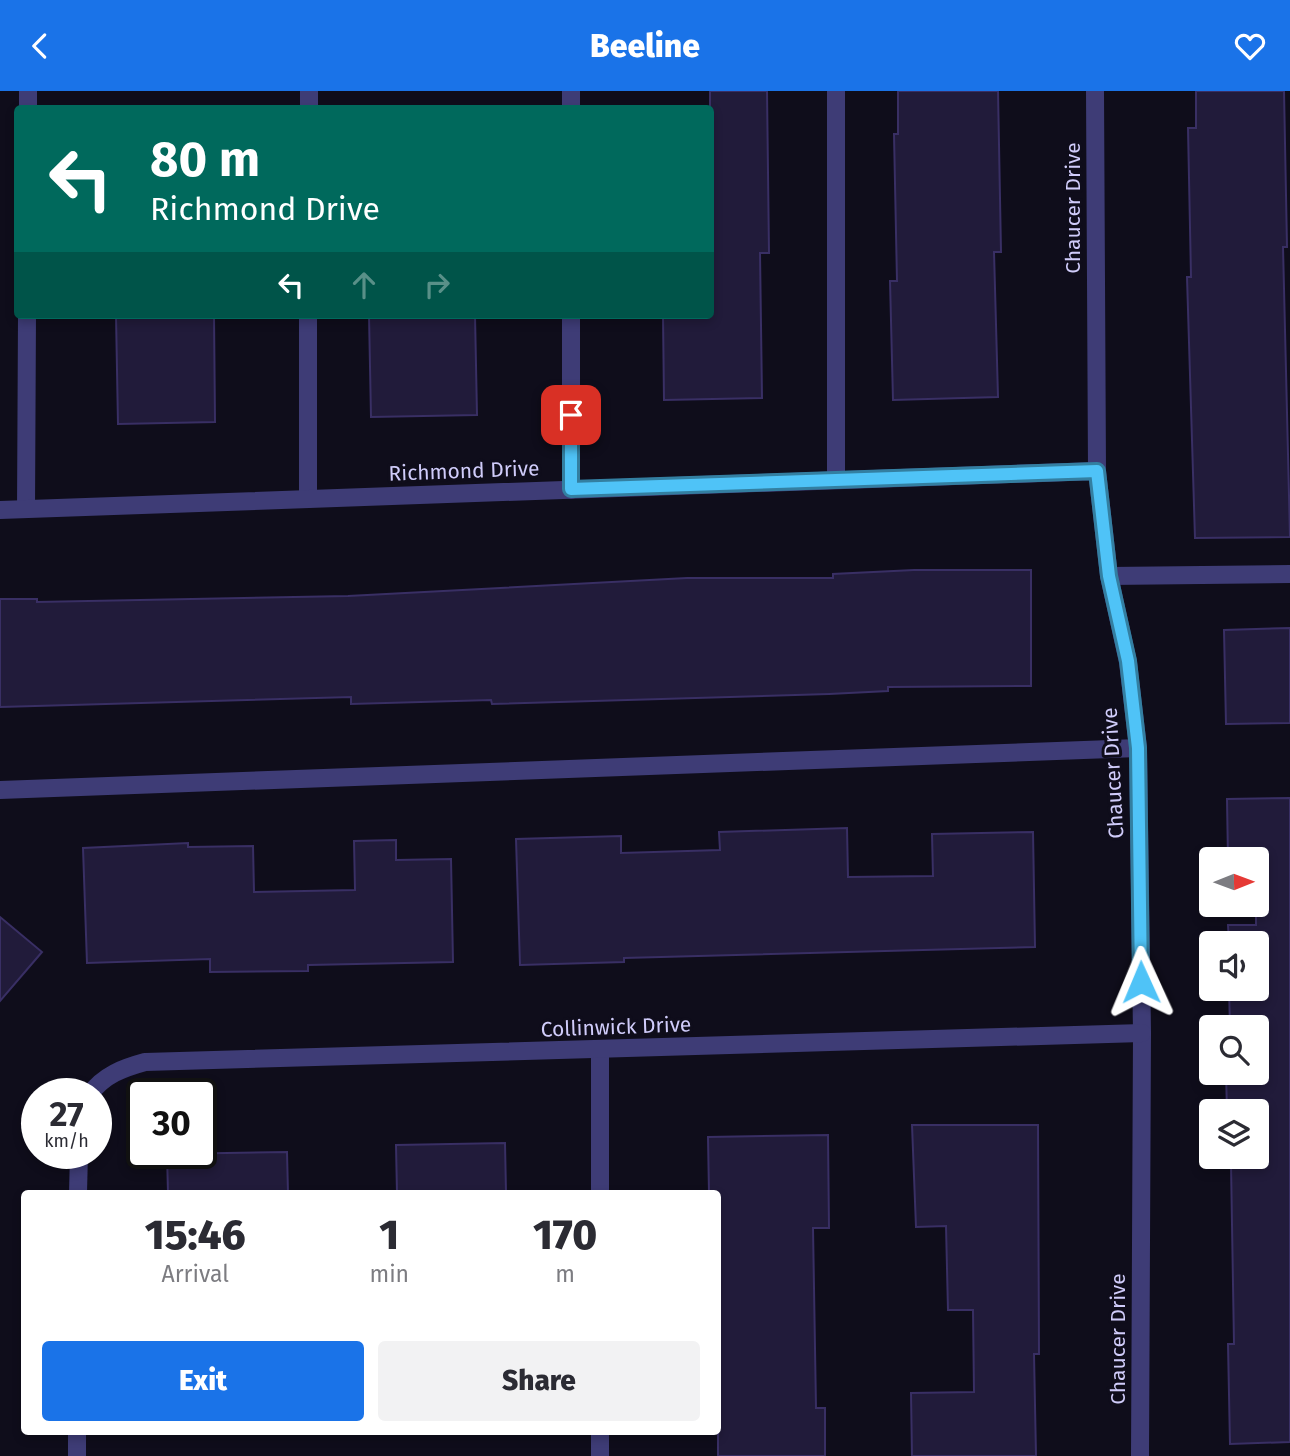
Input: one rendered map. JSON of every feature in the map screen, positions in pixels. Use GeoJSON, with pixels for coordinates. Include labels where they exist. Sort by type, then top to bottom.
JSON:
{"type":"FeatureCollection","features":[{"type":"Feature","properties":{"kind":"street"},"geometry":{"type":"LineString","coordinates":[[836,91],[836,480]]}},
{"type":"Feature","properties":{"kind":"street","name":"Chaucer Drive"},"geometry":{"type":"LineString","coordinates":[[1095,91],[1097,471],[1109,576],[1128,661],[1138,748],[1142,1033],[1140,1456]]}},
{"type":"Feature","properties":{"kind":"street"},"geometry":{"type":"LineString","coordinates":[[26,509],[27,319]]}},
{"type":"Feature","properties":{"kind":"street"},"geometry":{"type":"LineString","coordinates":[[308,499],[309,319]]}},
{"type":"Feature","properties":{"kind":"street"},"geometry":{"type":"LineString","coordinates":[[571,319],[571,489]]}},
{"type":"Feature","properties":{"kind":"street","name":"Richmond Drive"},"geometry":{"type":"LineString","coordinates":[[0,510],[1097,471]]}},
{"type":"Feature","properties":{"kind":"street"},"geometry":{"type":"LineString","coordinates":[[1109,576],[1290,574]]}},
{"type":"Feature","properties":{"kind":"street"},"geometry":{"type":"LineString","coordinates":[[0,790],[1138,748]]}},
{"type":"Feature","properties":{"kind":"street","name":"Collinwick Drive"},"geometry":{"type":"LineString","coordinates":[[109,1078],[122,1069],[145,1062],[600,1051],[1142,1033]]}},
{"type":"Feature","properties":{"kind":"street"},"geometry":{"type":"LineString","coordinates":[[600,1051],[600,1190]]}},
{"type":"Feature","properties":{"kind":"street"},"geometry":{"type":"LineString","coordinates":[[78,1190],[79,1169]]}},
{"type":"Feature","properties":{"kind":"street"},"geometry":{"type":"LineString","coordinates":[[77,1435],[77,1456]]}},
{"type":"Feature","properties":{"kind":"street"},"geometry":{"type":"LineString","coordinates":[[600,1435],[600,1456]]}},
{"type":"Feature","properties":{"kind":"building"},"geometry":{"type":"Polygon","coordinates":[[[710,91],[767,91],[769,253],[760,253],[762,398],[664,400],[663,319],[714,319],[714,105],[710,105],[710,91]]]}},
{"type":"Feature","properties":{"kind":"building"},"geometry":{"type":"Polygon","coordinates":[[[898,91],[998,91],[1001,252],[994,252],[998,397],[893,400],[890,281],[897,281],[894,134],[898,134],[898,91]]]}},
{"type":"Feature","properties":{"kind":"building"},"geometry":{"type":"Polygon","coordinates":[[[1196,91],[1284,91],[1287,247],[1283,247],[1290,537],[1195,538],[1187,277],[1191,277],[1188,128],[1196,128],[1196,91]]]}},
{"type":"Feature","properties":{"kind":"building"},"geometry":{"type":"Polygon","coordinates":[[[116,319],[214,319],[215,422],[118,424],[116,319]]]}},
{"type":"Feature","properties":{"kind":"building"},"geometry":{"type":"Polygon","coordinates":[[[369,319],[475,319],[477,415],[371,417],[369,319]]]}},
{"type":"Feature","properties":{"kind":"building"},"geometry":{"type":"Polygon","coordinates":[[[914,570],[1031,570],[1031,686],[888,687],[888,691],[829,694],[492,704],[491,700],[351,704],[351,697],[0,707],[0,599],[37,599],[37,602],[348,596],[687,578],[833,578],[833,574],[914,570]]]}},
{"type":"Feature","properties":{"kind":"building"},"geometry":{"type":"Polygon","coordinates":[[[1290,628],[1290,723],[1226,724],[1224,630],[1290,628]]]}},
{"type":"Feature","properties":{"kind":"building"},"geometry":{"type":"Polygon","coordinates":[[[1290,798],[1290,1442],[1230,1444],[1228,1344],[1234,1344],[1231,1169],[1269,1169],[1269,1099],[1227,1099],[1226,1085],[1269,1085],[1269,1015],[1230,1015],[1229,1001],[1269,1001],[1269,931],[1228,931],[1228,925],[1256,925],[1256,917],[1269,917],[1269,847],[1228,847],[1227,799],[1290,798]]]}},
{"type":"Feature","properties":{"kind":"building"},"geometry":{"type":"Polygon","coordinates":[[[847,828],[848,877],[933,876],[932,834],[1033,832],[1035,947],[624,958],[624,962],[520,965],[516,839],[621,836],[621,853],[720,850],[719,832],[847,828]]]}},
{"type":"Feature","properties":{"kind":"building"},"geometry":{"type":"Polygon","coordinates":[[[396,840],[396,860],[451,859],[453,962],[308,965],[308,971],[210,972],[210,959],[87,963],[83,848],[188,843],[188,847],[253,846],[254,892],[355,890],[354,841],[396,840]]]}},
{"type":"Feature","properties":{"kind":"building"},"geometry":{"type":"Polygon","coordinates":[[[0,917],[42,952],[0,1001],[0,917]]]}},
{"type":"Feature","properties":{"kind":"building"},"geometry":{"type":"Polygon","coordinates":[[[912,1125],[1038,1125],[1039,1354],[1034,1354],[1036,1456],[912,1456],[911,1393],[974,1392],[973,1310],[948,1310],[946,1226],[916,1227],[912,1125]]]}},
{"type":"Feature","properties":{"kind":"building"},"geometry":{"type":"Polygon","coordinates":[[[828,1135],[829,1228],[813,1228],[816,1408],[825,1408],[825,1456],[718,1456],[718,1435],[721,1435],[721,1190],[709,1190],[708,1137],[828,1135]]]}},
{"type":"Feature","properties":{"kind":"building"},"geometry":{"type":"Polygon","coordinates":[[[505,1143],[506,1190],[397,1190],[396,1145],[505,1143]]]}},
{"type":"Feature","properties":{"kind":"building"},"geometry":{"type":"Polygon","coordinates":[[[287,1152],[288,1190],[168,1190],[167,1169],[217,1169],[217,1153],[287,1152]]]}},
{"type":"Feature","properties":{"kind":"route"},"geometry":{"type":"LineString","coordinates":[[571,415],[571,489],[1097,471],[1109,576],[1128,661],[1138,748],[1141,982]]}}]}
